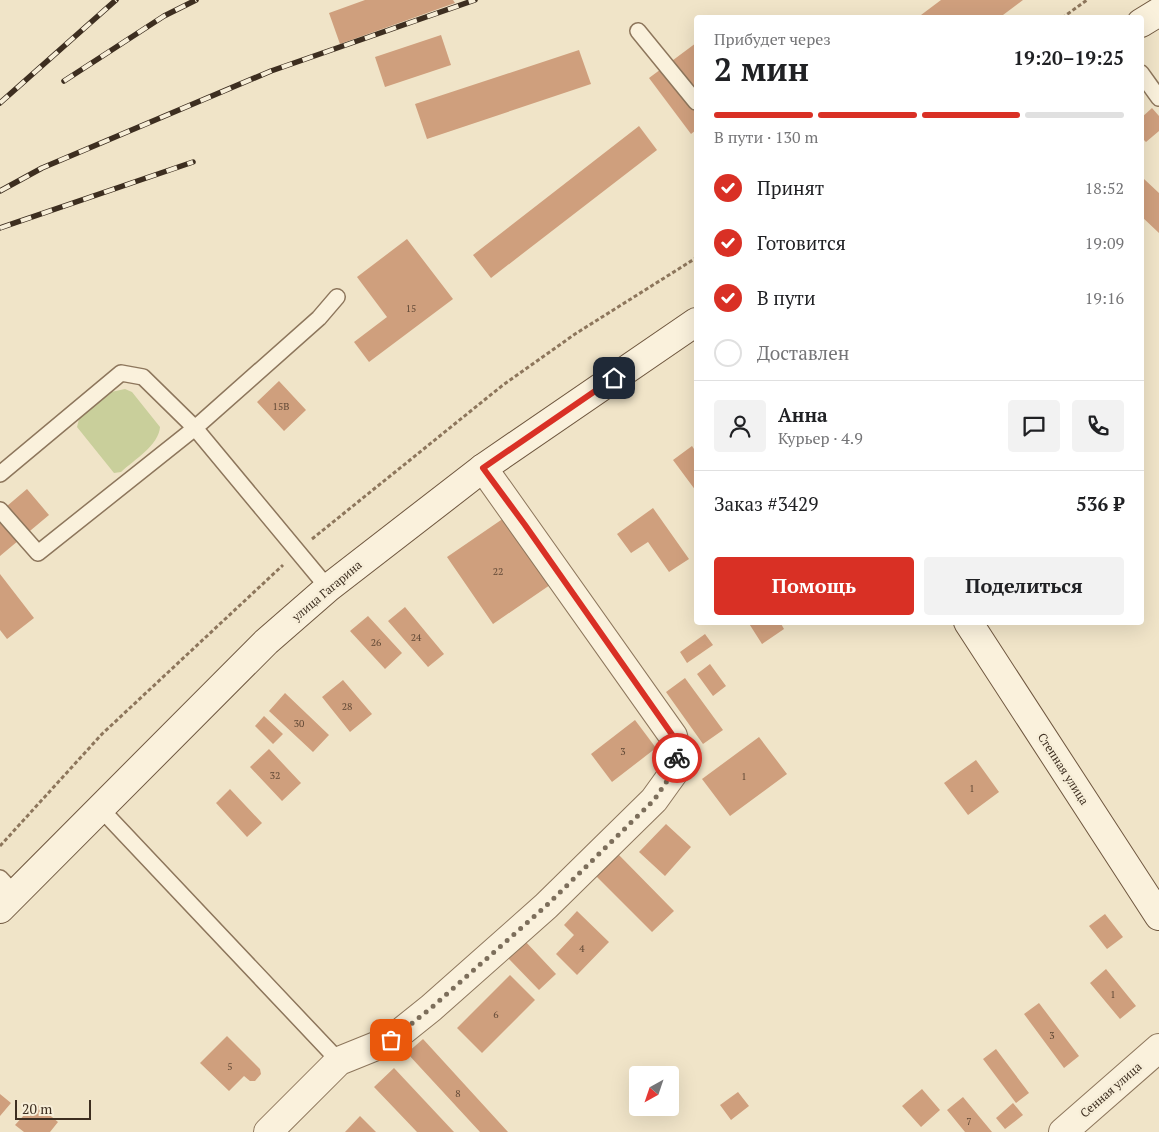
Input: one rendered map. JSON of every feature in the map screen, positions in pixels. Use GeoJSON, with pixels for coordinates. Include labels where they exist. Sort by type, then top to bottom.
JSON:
{"type":"FeatureCollection","features":[{"type":"Feature","properties":{"kind":"street"},"geometry":{"type":"LineString","coordinates":[[1144,21],[1159,12]]}},
{"type":"Feature","properties":{"kind":"street","name":"улица Гагарина"},"geometry":{"type":"LineString","coordinates":[[5,894],[100,808],[266,642],[328,588],[483,468],[694,323]]}},
{"type":"Feature","properties":{"kind":"street"},"geometry":{"type":"LineString","coordinates":[[268,1132],[339,1061],[391,1040],[431,1008],[553,899],[654,800],[676,768],[677,751],[673,736],[483,468]]}},
{"type":"Feature","properties":{"kind":"street","name":"Степная улица"},"geometry":{"type":"LineString","coordinates":[[970,625],[1159,916]]}},
{"type":"Feature","properties":{"kind":"street","name":"Сенная улица"},"geometry":{"type":"LineString","coordinates":[[1063,1132],[1159,1048]]}},
{"type":"Feature","properties":{"kind":"lane"},"geometry":{"type":"LineString","coordinates":[[638,31],[694,100]]}},
{"type":"Feature","properties":{"kind":"lane"},"geometry":{"type":"LineString","coordinates":[[1144,77],[1159,98]]}},
{"type":"Feature","properties":{"kind":"lane"},"geometry":{"type":"LineString","coordinates":[[0,510],[38,552],[195,428],[320,318],[337,297]]}},
{"type":"Feature","properties":{"kind":"lane"},"geometry":{"type":"LineString","coordinates":[[0,474],[121,373],[143,377],[195,428],[328,588]]}},
{"type":"Feature","properties":{"kind":"lane"},"geometry":{"type":"LineString","coordinates":[[100,808],[339,1061]]}},
{"type":"Feature","properties":{"kind":"path"},"geometry":{"type":"LineString","coordinates":[[1066,15],[1087,0]]}},
{"type":"Feature","properties":{"kind":"path"},"geometry":{"type":"LineString","coordinates":[[0,846],[102,734],[297,551],[503,385],[575,334],[694,259]]}},
{"type":"Feature","properties":{"kind":"green space"},"geometry":{"type":"Polygon","coordinates":[[[125,389],[132,392],[160,427],[159,434],[145,452],[121,472],[114,473],[77,427],[79,419],[111,392],[125,389]]]}},
{"type":"Feature","properties":{"kind":"building"},"geometry":{"type":"Polygon","coordinates":[[[365,0],[453,0],[455,3],[340,44],[329,13],[365,0]]]}},
{"type":"Feature","properties":{"kind":"building"},"geometry":{"type":"Polygon","coordinates":[[[941,0],[1023,0],[1003,15],[921,15],[941,0]]]}},
{"type":"Feature","properties":{"kind":"building"},"geometry":{"type":"Polygon","coordinates":[[[441,35],[451,65],[385,87],[375,57],[441,35]]]}},
{"type":"Feature","properties":{"kind":"building"},"geometry":{"type":"Polygon","coordinates":[[[694,44],[694,132],[691,134],[649,78],[694,44]]]}},
{"type":"Feature","properties":{"kind":"building"},"geometry":{"type":"Polygon","coordinates":[[[579,50],[591,84],[427,139],[415,104],[579,50]]]}},
{"type":"Feature","properties":{"kind":"building"},"geometry":{"type":"Polygon","coordinates":[[[1152,108],[1159,116],[1159,131],[1146,142],[1144,140],[1144,115],[1152,108]]]}},
{"type":"Feature","properties":{"kind":"building"},"geometry":{"type":"Polygon","coordinates":[[[639,126],[657,150],[491,278],[473,255],[639,126]]]}},
{"type":"Feature","properties":{"kind":"building"},"geometry":{"type":"Polygon","coordinates":[[[1144,179],[1159,193],[1159,233],[1144,219],[1144,179]]]}},
{"type":"Feature","properties":{"kind":"building"},"geometry":{"type":"Polygon","coordinates":[[[407,239],[453,299],[369,362],[354,342],[387,317],[357,277],[407,239]]]}},
{"type":"Feature","properties":{"kind":"building"},"geometry":{"type":"Polygon","coordinates":[[[279,381],[306,410],[284,431],[257,402],[279,381]]]}},
{"type":"Feature","properties":{"kind":"building"},"geometry":{"type":"Polygon","coordinates":[[[692,446],[694,449],[694,488],[673,460],[692,446]]]}},
{"type":"Feature","properties":{"kind":"building"},"geometry":{"type":"Polygon","coordinates":[[[27,489],[49,515],[0,556],[0,512],[27,489]]]}},
{"type":"Feature","properties":{"kind":"building"},"geometry":{"type":"Polygon","coordinates":[[[653,508],[689,559],[669,572],[648,542],[631,553],[617,534],[653,508]]]}},
{"type":"Feature","properties":{"kind":"building"},"geometry":{"type":"Polygon","coordinates":[[[504,518],[550,585],[493,624],[447,557],[504,518]]]}},
{"type":"Feature","properties":{"kind":"building"},"geometry":{"type":"Polygon","coordinates":[[[0,574],[34,618],[7,639],[0,630],[0,574]]]}},
{"type":"Feature","properties":{"kind":"building"},"geometry":{"type":"Polygon","coordinates":[[[405,607],[444,654],[428,667],[388,621],[405,607]]]}},
{"type":"Feature","properties":{"kind":"building"},"geometry":{"type":"Polygon","coordinates":[[[368,616],[402,653],[385,669],[350,631],[368,616]]]}},
{"type":"Feature","properties":{"kind":"building"},"geometry":{"type":"Polygon","coordinates":[[[750,625],[782,625],[784,629],[762,644],[750,625]]]}},
{"type":"Feature","properties":{"kind":"building"},"geometry":{"type":"Polygon","coordinates":[[[705,634],[713,645],[687,663],[680,652],[705,634]]]}},
{"type":"Feature","properties":{"kind":"building"},"geometry":{"type":"Polygon","coordinates":[[[710,664],[726,686],[713,696],[697,674],[710,664]]]}},
{"type":"Feature","properties":{"kind":"building"},"geometry":{"type":"Polygon","coordinates":[[[685,678],[723,730],[703,744],[666,692],[685,678]]]}},
{"type":"Feature","properties":{"kind":"building"},"geometry":{"type":"Polygon","coordinates":[[[343,680],[372,714],[350,732],[322,697],[343,680]]]}},
{"type":"Feature","properties":{"kind":"building"},"geometry":{"type":"Polygon","coordinates":[[[285,693],[329,735],[313,752],[269,711],[285,693]]]}},
{"type":"Feature","properties":{"kind":"building"},"geometry":{"type":"Polygon","coordinates":[[[264,716],[283,734],[273,744],[255,726],[264,716]]]}},
{"type":"Feature","properties":{"kind":"building"},"geometry":{"type":"Polygon","coordinates":[[[635,720],[656,748],[612,782],[591,754],[635,720]]]}},
{"type":"Feature","properties":{"kind":"building"},"geometry":{"type":"Polygon","coordinates":[[[759,737],[787,774],[730,816],[702,779],[759,737]]]}},
{"type":"Feature","properties":{"kind":"building"},"geometry":{"type":"Polygon","coordinates":[[[269,749],[301,783],[282,801],[250,767],[269,749]]]}},
{"type":"Feature","properties":{"kind":"building"},"geometry":{"type":"Polygon","coordinates":[[[976,760],[999,792],[968,815],[944,783],[976,760]]]}},
{"type":"Feature","properties":{"kind":"building"},"geometry":{"type":"Polygon","coordinates":[[[230,789],[262,823],[247,837],[216,803],[230,789]]]}},
{"type":"Feature","properties":{"kind":"building"},"geometry":{"type":"Polygon","coordinates":[[[666,824],[691,847],[665,876],[639,852],[666,824]]]}},
{"type":"Feature","properties":{"kind":"building"},"geometry":{"type":"Polygon","coordinates":[[[617,853],[674,911],[652,932],[595,875],[617,853]]]}},
{"type":"Feature","properties":{"kind":"building"},"geometry":{"type":"Polygon","coordinates":[[[577,911],[609,942],[577,975],[556,954],[574,935],[564,925],[577,911]]]}},
{"type":"Feature","properties":{"kind":"building"},"geometry":{"type":"Polygon","coordinates":[[[1105,914],[1123,937],[1107,949],[1089,926],[1105,914]]]}},
{"type":"Feature","properties":{"kind":"building"},"geometry":{"type":"Polygon","coordinates":[[[524,940],[556,974],[539,990],[507,957],[524,940]]]}},
{"type":"Feature","properties":{"kind":"building"},"geometry":{"type":"Polygon","coordinates":[[[1106,969],[1136,1006],[1120,1019],[1090,983],[1106,969]]]}},
{"type":"Feature","properties":{"kind":"building"},"geometry":{"type":"Polygon","coordinates":[[[510,975],[535,1000],[482,1053],[457,1028],[510,975]]]}},
{"type":"Feature","properties":{"kind":"building"},"geometry":{"type":"Polygon","coordinates":[[[1039,1003],[1079,1056],[1064,1068],[1024,1014],[1039,1003]]]}},
{"type":"Feature","properties":{"kind":"building"},"geometry":{"type":"Polygon","coordinates":[[[227,1036],[260,1069],[261,1074],[255,1081],[250,1081],[244,1076],[229,1091],[200,1063],[227,1036]]]}},
{"type":"Feature","properties":{"kind":"building"},"geometry":{"type":"Polygon","coordinates":[[[423,1039],[508,1132],[480,1132],[407,1053],[423,1039]]]}},
{"type":"Feature","properties":{"kind":"building"},"geometry":{"type":"Polygon","coordinates":[[[996,1049],[1029,1093],[1016,1103],[983,1059],[996,1049]]]}},
{"type":"Feature","properties":{"kind":"building"},"geometry":{"type":"Polygon","coordinates":[[[394,1068],[454,1132],[417,1132],[374,1087],[394,1068]]]}},
{"type":"Feature","properties":{"kind":"building"},"geometry":{"type":"Polygon","coordinates":[[[922,1089],[940,1110],[921,1127],[902,1106],[922,1089]]]}},
{"type":"Feature","properties":{"kind":"building"},"geometry":{"type":"Polygon","coordinates":[[[738,1092],[749,1106],[731,1120],[720,1105],[738,1092]]]}},
{"type":"Feature","properties":{"kind":"building"},"geometry":{"type":"Polygon","coordinates":[[[0,1094],[11,1103],[0,1116],[0,1094]]]}},
{"type":"Feature","properties":{"kind":"building"},"geometry":{"type":"Polygon","coordinates":[[[963,1097],[992,1132],[965,1132],[947,1110],[963,1097]]]}},
{"type":"Feature","properties":{"kind":"building"},"geometry":{"type":"Polygon","coordinates":[[[35,1103],[58,1122],[50,1132],[24,1132],[15,1125],[35,1103]]]}},
{"type":"Feature","properties":{"kind":"building"},"geometry":{"type":"Polygon","coordinates":[[[1013,1103],[1023,1115],[1005,1129],[996,1118],[1013,1103]]]}},
{"type":"Feature","properties":{"kind":"building"},"geometry":{"type":"Polygon","coordinates":[[[360,1116],[376,1132],[345,1132],[360,1116]]]}},
{"type":"Feature","properties":{"kind":"railway"},"geometry":{"type":"LineString","coordinates":[[0,103],[116,0]]}},
{"type":"Feature","properties":{"kind":"railway"},"geometry":{"type":"LineString","coordinates":[[64,81],[164,16],[196,0]]}},
{"type":"Feature","properties":{"kind":"railway"},"geometry":{"type":"LineString","coordinates":[[0,191],[42,168],[271,71],[475,0]]}},
{"type":"Feature","properties":{"kind":"railway"},"geometry":{"type":"LineString","coordinates":[[0,228],[193,162]]}},
{"type":"Feature","properties":{"kind":"way so far"},"geometry":{"type":"LineString","coordinates":[[391,1040],[431,1008],[546,906],[654,800],[676,768],[677,758]]}},
{"type":"Feature","properties":{"kind":"route"},"geometry":{"type":"LineString","coordinates":[[614,378],[483,468],[673,736],[677,758]]}}]}
